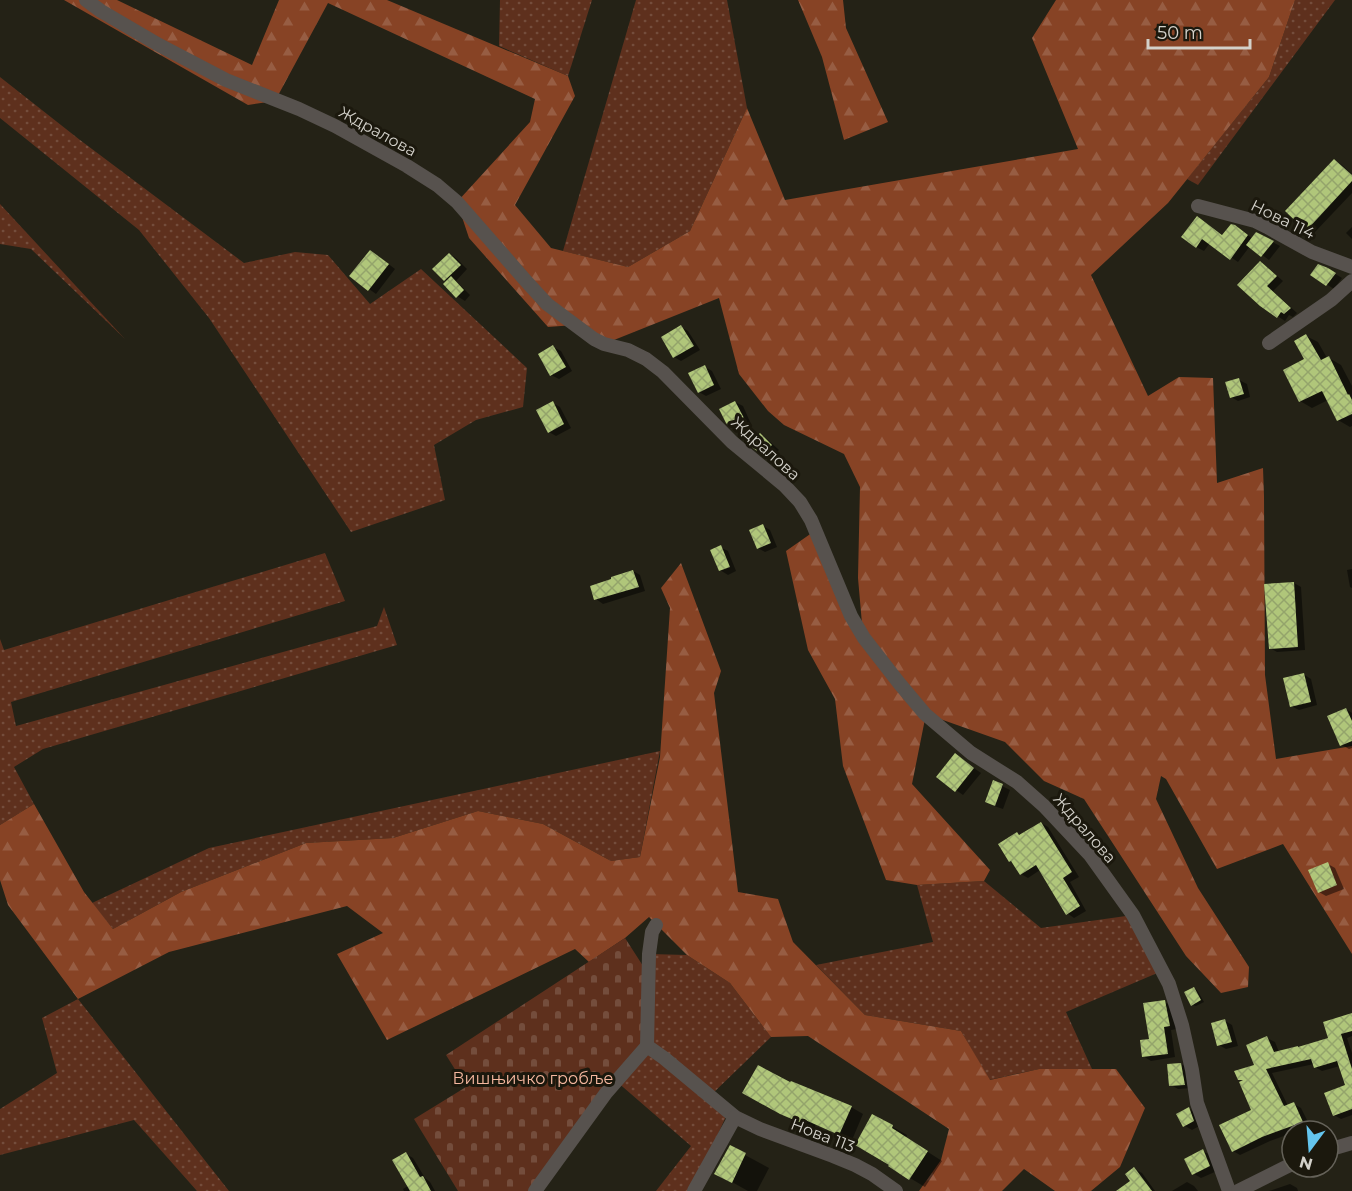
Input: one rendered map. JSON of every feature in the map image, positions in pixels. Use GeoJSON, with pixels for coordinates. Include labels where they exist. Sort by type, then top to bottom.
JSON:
{"type":"FeatureCollection","features":[{"type":"Feature","properties":{"kind":"street","name":"Ждралова"},"geometry":{"type":"LineString","coordinates":[[86,0],[100,11],[159,45],[226,80],[335,126],[437,185],[457,202],[547,304],[594,339],[646,358],[663,372],[732,442],[784,485],[800,502],[811,520],[852,616],[864,638],[899,683],[926,714],[971,753],[1017,782],[1044,806],[1090,855],[1133,915],[1169,984],[1182,1025],[1197,1103],[1229,1191]]}},
{"type":"Feature","properties":{"kind":"street","name":"Нова 114"},"geometry":{"type":"LineString","coordinates":[[1198,206],[1255,221],[1312,252],[1352,267]]}},
{"type":"Feature","properties":{"kind":"street"},"geometry":{"type":"LineString","coordinates":[[1269,343],[1331,300],[1352,281]]}},
{"type":"Feature","properties":{"kind":"street"},"geometry":{"type":"LineString","coordinates":[[535,1191],[606,1092],[647,1046],[650,954],[652,932],[656,925]]}},
{"type":"Feature","properties":{"kind":"street","name":"Нова 113"},"geometry":{"type":"LineString","coordinates":[[647,1046],[735,1117],[759,1129],[855,1165],[896,1191]]}},
{"type":"Feature","properties":{"kind":"street"},"geometry":{"type":"LineString","coordinates":[[694,1191],[735,1117]]}},
{"type":"Feature","properties":{"kind":"street"},"geometry":{"type":"LineString","coordinates":[[1238,1191],[1280,1170]]}},
{"type":"Feature","properties":{"kind":"green space"},"geometry":{"type":"Polygon","coordinates":[[[64,0],[117,0],[252,65],[279,0],[387,0],[568,76],[575,96],[515,205],[551,248],[628,267],[690,231],[747,108],[785,200],[1078,149],[1032,38],[1056,0],[1295,0],[1269,77],[1168,203],[1091,275],[1148,396],[1179,377],[1213,378],[1217,483],[1263,468],[1265,675],[1276,759],[1352,746],[1352,954],[1283,844],[1217,869],[1166,779],[1161,776],[1156,799],[1198,888],[1249,967],[1248,987],[1221,993],[1186,956],[1084,799],[1044,781],[1005,742],[926,714],[912,784],[990,870],[984,881],[917,885],[886,880],[843,766],[835,699],[808,650],[786,551],[816,530],[863,635],[858,578],[860,487],[844,454],[784,425],[768,411],[739,374],[719,298],[604,344],[574,325],[548,327],[469,238],[457,202],[530,122],[535,99],[328,3],[275,101],[248,105],[64,0]]]}},
{"type":"Feature","properties":{"kind":"green space"},"geometry":{"type":"Polygon","coordinates":[[[500,0],[592,0],[568,76],[499,46],[500,0]]]}},
{"type":"Feature","properties":{"kind":"green space"},"geometry":{"type":"Polygon","coordinates":[[[636,0],[727,0],[747,108],[690,231],[628,267],[563,251],[636,0]]]}},
{"type":"Feature","properties":{"kind":"green space"},"geometry":{"type":"Polygon","coordinates":[[[798,0],[843,0],[846,28],[888,122],[844,140],[822,57],[798,0]]]}},
{"type":"Feature","properties":{"kind":"green space"},"geometry":{"type":"Polygon","coordinates":[[[1295,0],[1335,0],[1198,185],[1187,179],[1269,77],[1295,0]]]}},
{"type":"Feature","properties":{"kind":"green space"},"geometry":{"type":"Polygon","coordinates":[[[0,77],[244,263],[295,252],[328,255],[370,304],[421,269],[527,368],[523,407],[476,420],[434,445],[445,500],[351,532],[209,318],[139,230],[0,118],[0,77]]]}},
{"type":"Feature","properties":{"kind":"green space"},"geometry":{"type":"Polygon","coordinates":[[[0,204],[125,339],[31,249],[0,244],[0,204]]]}},
{"type":"Feature","properties":{"kind":"green space"},"geometry":{"type":"Polygon","coordinates":[[[325,553],[345,601],[11,702],[16,726],[377,626],[384,607],[397,645],[43,749],[14,767],[34,804],[0,825],[0,639],[4,650],[325,553]]]}},
{"type":"Feature","properties":{"kind":"green space"},"geometry":{"type":"Polygon","coordinates":[[[681,563],[721,671],[714,693],[738,892],[778,899],[793,942],[865,1015],[961,1031],[990,1080],[1039,1069],[1116,1069],[1145,1108],[1120,1167],[1091,1191],[1055,1191],[1024,1169],[1002,1191],[919,1191],[941,1160],[949,1129],[808,1036],[771,1037],[730,983],[687,955],[649,917],[625,938],[589,962],[575,949],[387,1040],[337,954],[383,933],[347,906],[169,952],[78,999],[8,905],[0,880],[0,825],[34,804],[84,892],[113,929],[181,892],[306,843],[393,838],[478,811],[543,824],[611,861],[640,857],[660,757],[670,608],[661,588],[681,563]]]}},
{"type":"Feature","properties":{"kind":"green space"},"geometry":{"type":"Polygon","coordinates":[[[660,751],[640,857],[611,861],[543,824],[478,811],[393,838],[306,843],[181,892],[113,929],[92,903],[209,848],[660,751]]]}},
{"type":"Feature","properties":{"kind":"green space"},"geometry":{"type":"Polygon","coordinates":[[[984,881],[1041,928],[1133,915],[1162,971],[1066,1012],[1092,1069],[1039,1069],[989,1080],[961,1031],[865,1015],[816,965],[933,942],[917,885],[984,881]]]}},
{"type":"Feature","properties":{"kind":"green space","name":"Вишњичко гробље"},"geometry":{"type":"Polygon","coordinates":[[[625,938],[645,969],[647,1039],[531,1191],[458,1191],[414,1119],[466,1087],[446,1055],[625,938]]]}},
{"type":"Feature","properties":{"kind":"green space"},"geometry":{"type":"Polygon","coordinates":[[[649,954],[687,955],[730,983],[771,1037],[710,1096],[728,1112],[692,1191],[656,1191],[691,1146],[616,1081],[649,954]]]}},
{"type":"Feature","properties":{"kind":"green space"},"geometry":{"type":"Polygon","coordinates":[[[78,999],[229,1191],[197,1191],[134,1120],[0,1155],[0,1109],[57,1073],[42,1018],[78,999]]]}},
{"type":"Feature","properties":{"kind":"building"},"geometry":{"type":"Polygon","coordinates":[[[1334,159],[1352,175],[1352,181],[1306,231],[1285,211],[1334,159]]]}},
{"type":"Feature","properties":{"kind":"building"},"geometry":{"type":"Polygon","coordinates":[[[1197,216],[1222,235],[1231,224],[1248,235],[1230,260],[1202,239],[1196,248],[1181,237],[1197,216]]]}},
{"type":"Feature","properties":{"kind":"building"},"geometry":{"type":"Polygon","coordinates":[[[1256,232],[1274,241],[1261,257],[1246,245],[1256,232]]]}},
{"type":"Feature","properties":{"kind":"building"},"geometry":{"type":"Polygon","coordinates":[[[370,250],[389,264],[368,291],[349,276],[370,250]]]}},
{"type":"Feature","properties":{"kind":"building"},"geometry":{"type":"Polygon","coordinates":[[[449,253],[461,265],[444,281],[432,269],[449,253]]]}},
{"type":"Feature","properties":{"kind":"building"},"geometry":{"type":"Polygon","coordinates":[[[1260,261],[1277,276],[1267,286],[1291,308],[1284,314],[1281,312],[1277,318],[1237,285],[1260,261]]]}},
{"type":"Feature","properties":{"kind":"building"},"geometry":{"type":"Polygon","coordinates":[[[1318,264],[1336,273],[1326,286],[1310,275],[1318,264]]]}},
{"type":"Feature","properties":{"kind":"building"},"geometry":{"type":"Polygon","coordinates":[[[451,276],[464,290],[456,298],[443,284],[451,276]]]}},
{"type":"Feature","properties":{"kind":"building"},"geometry":{"type":"Polygon","coordinates":[[[681,325],[694,346],[673,358],[661,337],[681,325]]]}},
{"type":"Feature","properties":{"kind":"building"},"geometry":{"type":"Polygon","coordinates":[[[1306,334],[1321,360],[1329,356],[1352,400],[1352,414],[1337,421],[1322,391],[1299,402],[1283,370],[1304,359],[1294,341],[1306,334]]]}},
{"type":"Feature","properties":{"kind":"building"},"geometry":{"type":"Polygon","coordinates":[[[553,345],[566,367],[550,376],[538,354],[553,345]]]}},
{"type":"Feature","properties":{"kind":"building"},"geometry":{"type":"Polygon","coordinates":[[[705,365],[714,385],[698,393],[688,373],[705,365]]]}},
{"type":"Feature","properties":{"kind":"building"},"geometry":{"type":"Polygon","coordinates":[[[1239,378],[1244,394],[1230,398],[1225,382],[1239,378]]]}},
{"type":"Feature","properties":{"kind":"building"},"geometry":{"type":"Polygon","coordinates":[[[553,401],[564,424],[548,433],[536,410],[553,401]]]}},
{"type":"Feature","properties":{"kind":"building"},"geometry":{"type":"Polygon","coordinates":[[[735,401],[745,420],[730,427],[719,409],[735,401]]]}},
{"type":"Feature","properties":{"kind":"building"},"geometry":{"type":"Polygon","coordinates":[[[760,433],[772,445],[762,455],[748,444],[760,433]]]}},
{"type":"Feature","properties":{"kind":"building"},"geometry":{"type":"Polygon","coordinates":[[[763,524],[771,543],[757,549],[749,530],[763,524]]]}},
{"type":"Feature","properties":{"kind":"building"},"geometry":{"type":"Polygon","coordinates":[[[721,545],[730,567],[719,571],[710,550],[721,545]]]}},
{"type":"Feature","properties":{"kind":"building"},"geometry":{"type":"Polygon","coordinates":[[[633,570],[639,587],[594,600],[590,586],[633,570]]]}},
{"type":"Feature","properties":{"kind":"building"},"geometry":{"type":"Polygon","coordinates":[[[1294,582],[1298,647],[1269,649],[1264,584],[1294,582]]]}},
{"type":"Feature","properties":{"kind":"building"},"geometry":{"type":"Polygon","coordinates":[[[1304,673],[1311,702],[1290,707],[1283,678],[1304,673]]]}},
{"type":"Feature","properties":{"kind":"building"},"geometry":{"type":"Polygon","coordinates":[[[1346,708],[1352,721],[1352,741],[1340,746],[1327,716],[1346,708]]]}},
{"type":"Feature","properties":{"kind":"building"},"geometry":{"type":"Polygon","coordinates":[[[955,753],[974,768],[955,792],[936,777],[955,753]]]}},
{"type":"Feature","properties":{"kind":"building"},"geometry":{"type":"Polygon","coordinates":[[[993,780],[1003,784],[995,806],[985,802],[993,780]]]}},
{"type":"Feature","properties":{"kind":"building"},"geometry":{"type":"Polygon","coordinates":[[[1041,822],[1072,872],[1063,878],[1080,906],[1066,915],[1036,865],[1020,875],[998,844],[1017,832],[1019,835],[1041,822]]]}},
{"type":"Feature","properties":{"kind":"building"},"geometry":{"type":"Polygon","coordinates":[[[1328,862],[1337,885],[1318,893],[1308,870],[1328,862]]]}},
{"type":"Feature","properties":{"kind":"building"},"geometry":{"type":"Polygon","coordinates":[[[1194,987],[1201,1000],[1191,1006],[1184,992],[1194,987]]]}},
{"type":"Feature","properties":{"kind":"building"},"geometry":{"type":"Polygon","coordinates":[[[1165,1000],[1170,1026],[1164,1027],[1168,1054],[1142,1057],[1140,1040],[1149,1039],[1143,1003],[1165,1000]]]}},
{"type":"Feature","properties":{"kind":"building"},"geometry":{"type":"Polygon","coordinates":[[[1352,1013],[1352,1031],[1341,1034],[1352,1069],[1352,1109],[1333,1116],[1324,1093],[1345,1085],[1337,1061],[1314,1068],[1311,1059],[1266,1069],[1284,1106],[1294,1102],[1302,1119],[1280,1119],[1280,1130],[1232,1152],[1219,1125],[1251,1110],[1239,1082],[1243,1080],[1238,1080],[1234,1071],[1254,1065],[1246,1045],[1267,1036],[1274,1052],[1298,1047],[1328,1038],[1323,1022],[1352,1013]]]}},
{"type":"Feature","properties":{"kind":"building"},"geometry":{"type":"Polygon","coordinates":[[[1225,1019],[1232,1042],[1217,1046],[1211,1023],[1225,1019]]]}},
{"type":"Feature","properties":{"kind":"building"},"geometry":{"type":"Polygon","coordinates":[[[1181,1063],[1185,1085],[1169,1086],[1167,1064],[1181,1063]]]}},
{"type":"Feature","properties":{"kind":"building"},"geometry":{"type":"Polygon","coordinates":[[[758,1065],[790,1082],[852,1106],[839,1135],[803,1119],[801,1123],[780,1114],[742,1093],[758,1065]]]}},
{"type":"Feature","properties":{"kind":"building"},"geometry":{"type":"Polygon","coordinates":[[[1189,1107],[1194,1121],[1183,1127],[1176,1114],[1189,1107]]]}},
{"type":"Feature","properties":{"kind":"building"},"geometry":{"type":"Polygon","coordinates":[[[872,1114],[893,1125],[892,1128],[928,1151],[909,1180],[855,1145],[872,1114]]]}},
{"type":"Feature","properties":{"kind":"building"},"geometry":{"type":"Polygon","coordinates":[[[730,1145],[746,1153],[732,1183],[714,1174],[730,1145]]]}},
{"type":"Feature","properties":{"kind":"building"},"geometry":{"type":"Polygon","coordinates":[[[1203,1149],[1210,1166],[1192,1175],[1184,1159],[1203,1149]]]}},
{"type":"Feature","properties":{"kind":"building"},"geometry":{"type":"Polygon","coordinates":[[[406,1152],[431,1191],[410,1191],[392,1160],[406,1152]]]}},
{"type":"Feature","properties":{"kind":"building"},"geometry":{"type":"Polygon","coordinates":[[[1134,1167],[1152,1191],[1116,1191],[1130,1181],[1125,1174],[1134,1167]]]}}]}
